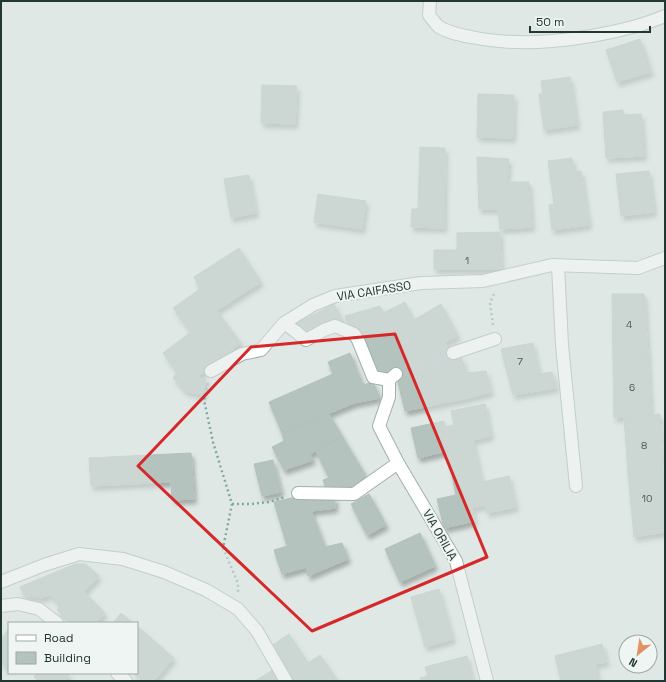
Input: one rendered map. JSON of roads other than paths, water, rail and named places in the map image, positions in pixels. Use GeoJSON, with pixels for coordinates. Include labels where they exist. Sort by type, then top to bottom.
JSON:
{"type":"FeatureCollection","features":[{"type":"Feature","properties":{"kind":"street"},"geometry":{"type":"LineString","coordinates":[[430,1],[429,16],[439,26],[453,33],[488,40],[522,42],[558,41],[635,27],[665,16]]}},
{"type":"Feature","properties":{"kind":"street","name":"VIA CAIFASSO"},"geometry":{"type":"LineString","coordinates":[[212,371],[242,354],[261,350],[284,323],[313,305],[335,296],[420,283],[483,281],[552,265],[638,268],[665,258]]}},
{"type":"Feature","properties":{"kind":"street"},"geometry":{"type":"LineString","coordinates":[[558,266],[562,345],[576,486]]}},
{"type":"Feature","properties":{"kind":"street","name":"VIA ORILIA"},"geometry":{"type":"LineString","coordinates":[[284,323],[306,340],[335,326],[354,334],[358,340],[373,377],[392,377],[389,397],[379,426],[398,463],[456,561],[487,681]]}},
{"type":"Feature","properties":{"kind":"street"},"geometry":{"type":"LineString","coordinates":[[453,353],[495,339]]}},
{"type":"Feature","properties":{"kind":"street"},"geometry":{"type":"LineString","coordinates":[[298,493],[354,494],[398,463]]}},
{"type":"Feature","properties":{"kind":"street"},"geometry":{"type":"LineString","coordinates":[[1,582],[44,565],[79,554],[123,558],[164,572],[206,590],[238,609],[257,632],[286,681]]}},
{"type":"Feature","properties":{"kind":"street"},"geometry":{"type":"LineString","coordinates":[[1,606],[18,604],[39,609],[57,622]]}},
{"type":"Feature","properties":{"kind":"street"},"geometry":{"type":"LineString","coordinates":[[118,674],[126,681]]}},
{"type":"Feature","properties":{"kind":"tunnel"},"geometry":{"type":"LineString","coordinates":[[396,374],[453,353]]}}]}
